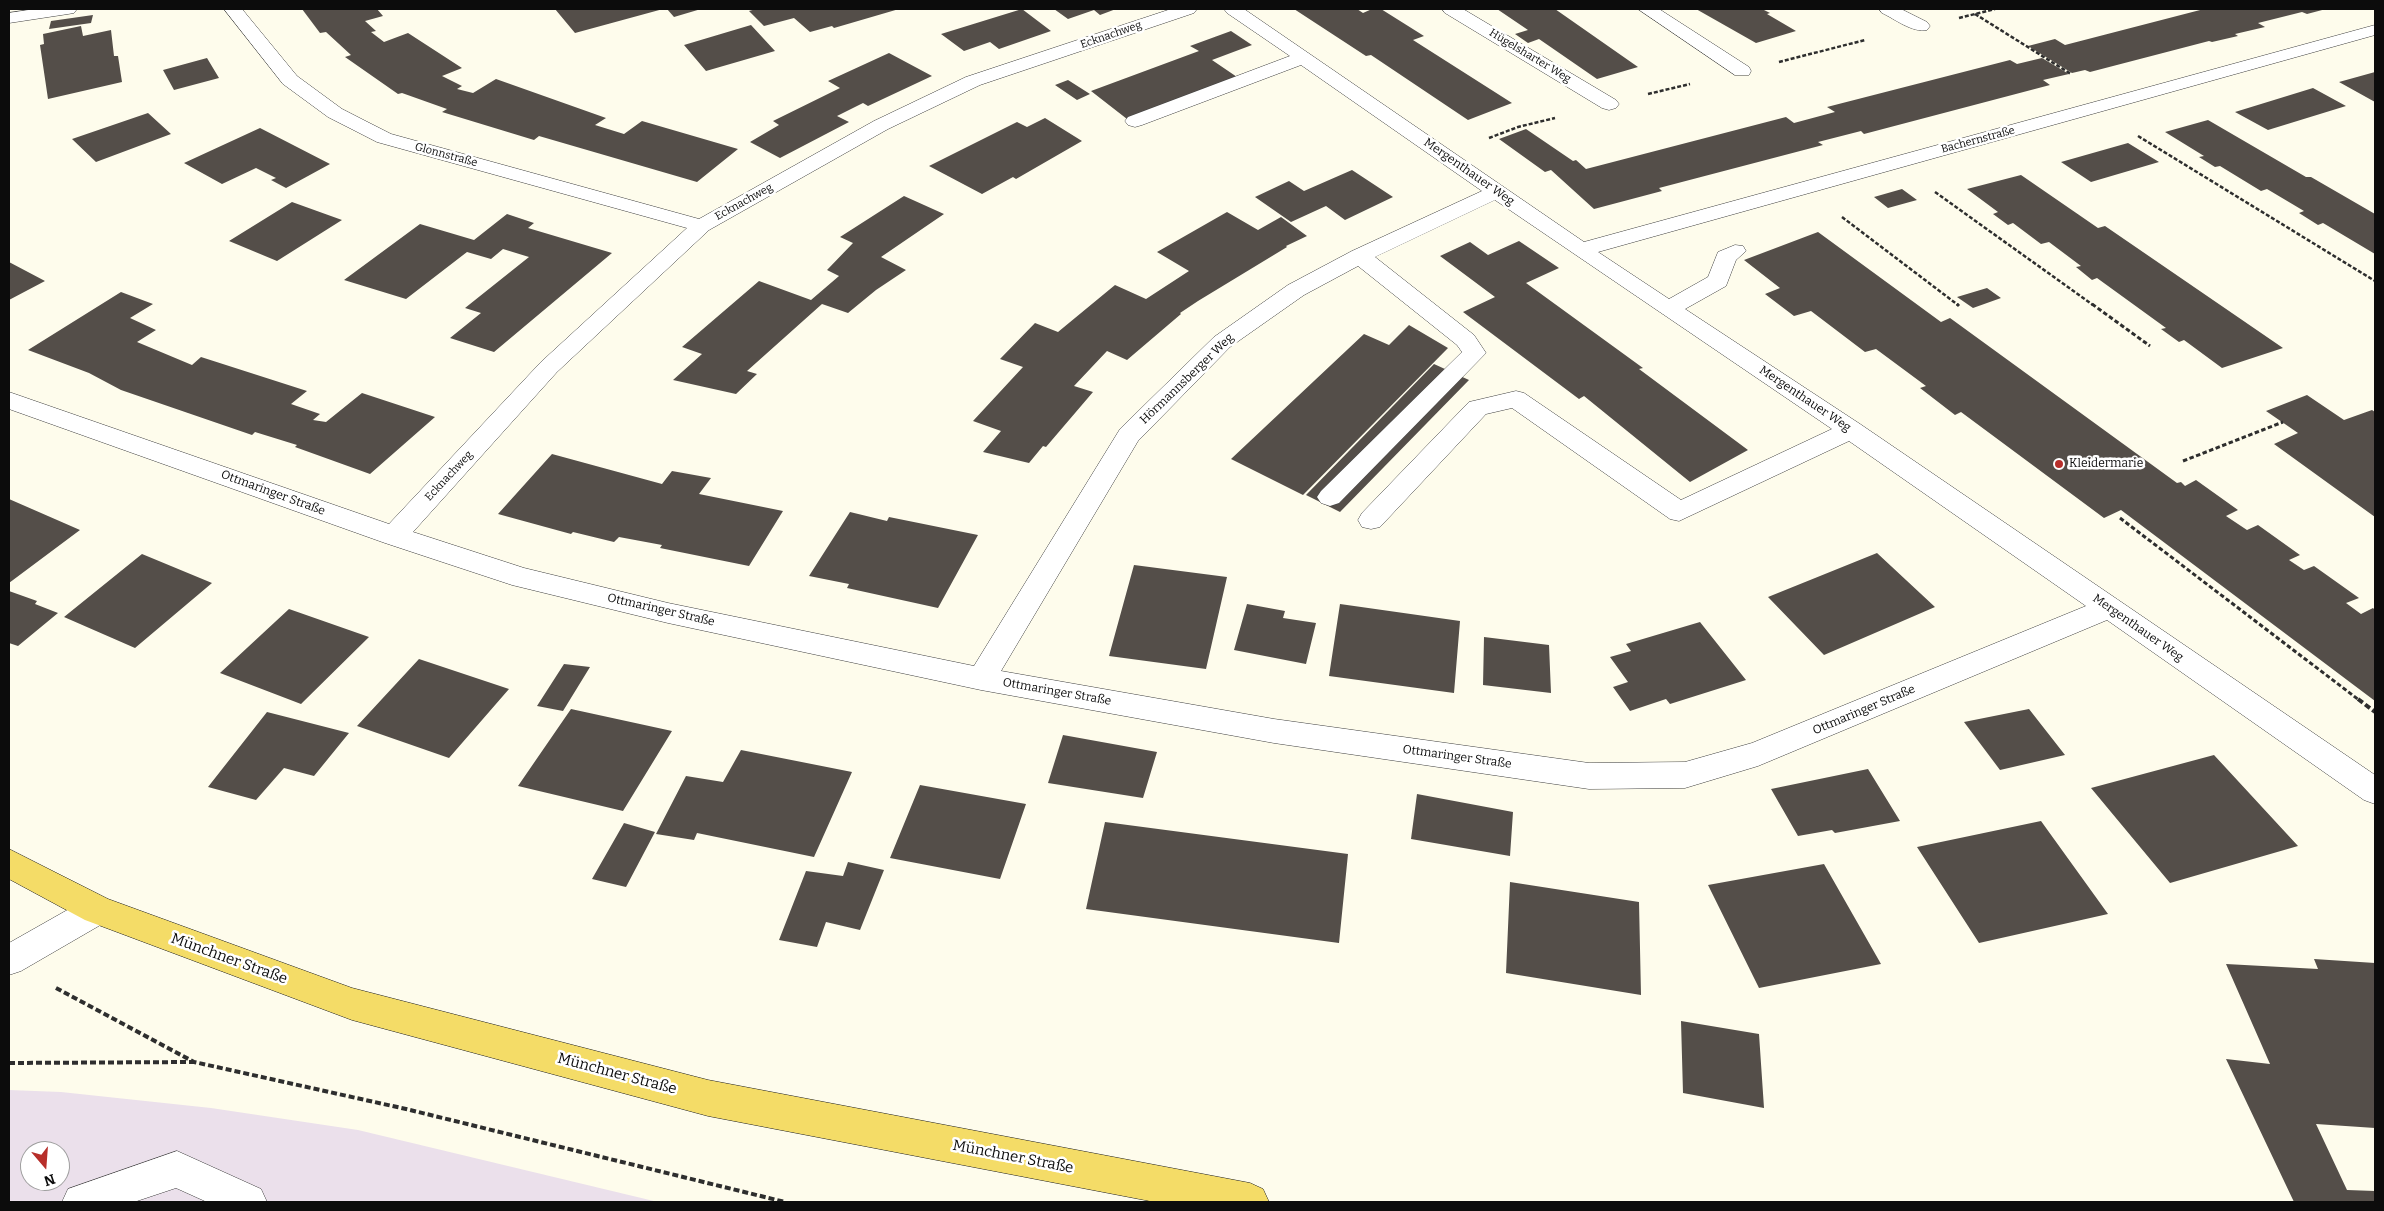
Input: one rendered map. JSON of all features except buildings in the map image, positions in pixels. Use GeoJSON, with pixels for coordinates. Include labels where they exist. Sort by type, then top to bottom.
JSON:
{"type":"FeatureCollection","features":[{"type":"Feature","properties":{"kind":"main road","name":"Münchner Straße"},"geometry":{"type":"LineString","coordinates":[[9,863],[97,910],[352,1004],[708,1098],[1250,1202]]}},
{"type":"Feature","properties":{"kind":"street"},"geometry":{"type":"LineString","coordinates":[[9,18],[68,9]]}},
{"type":"Feature","properties":{"kind":"street","name":"Glonnstraße"},"geometry":{"type":"LineString","coordinates":[[233,9],[290,80],[335,113],[384,138],[702,226]]}},
{"type":"Feature","properties":{"kind":"street","name":"Ecknachweg"},"geometry":{"type":"LineString","coordinates":[[394,536],[548,367],[702,226],[881,125],[973,81],[1188,9]]}},
{"type":"Feature","properties":{"kind":"street","name":"Mergenthauer Weg"},"geometry":{"type":"LineString","coordinates":[[1232,9],[1305,57],[1581,250],[1851,430],[2375,791]]}},
{"type":"Feature","properties":{"kind":"street","name":"Hügelsharter Weg"},"geometry":{"type":"LineString","coordinates":[[1451,9],[1609,104]]}},
{"type":"Feature","properties":{"kind":"street"},"geometry":{"type":"LineString","coordinates":[[1647,9],[1742,71]]}},
{"type":"Feature","properties":{"kind":"street"},"geometry":{"type":"LineString","coordinates":[[1888,9],[1921,26]]}},
{"type":"Feature","properties":{"kind":"street","name":"Bachernstraße"},"geometry":{"type":"LineString","coordinates":[[1581,250],[2375,30]]}},
{"type":"Feature","properties":{"kind":"street"},"geometry":{"type":"LineString","coordinates":[[1135,121],[1305,57]]}},
{"type":"Feature","properties":{"kind":"street","name":"Hörmannsberger Weg"},"geometry":{"type":"LineString","coordinates":[[981,679],[1129,435],[1222,342],[1296,290],[1360,256],[1498,191]]}},
{"type":"Feature","properties":{"kind":"street"},"geometry":{"type":"LineString","coordinates":[[1669,308],[1718,281],[1726,257],[1735,251]]}},
{"type":"Feature","properties":{"kind":"street"},"geometry":{"type":"LineString","coordinates":[[1330,497],[1474,353],[1466,340],[1360,256]]}},
{"type":"Feature","properties":{"kind":"street"},"geometry":{"type":"LineString","coordinates":[[1371,520],[1478,408],[1516,399],[1679,512],[1851,430]]}},
{"type":"Feature","properties":{"kind":"street","name":"Ottmaringer Straße"},"geometry":{"type":"LineString","coordinates":[[9,400],[394,536],[522,578],[668,613],[981,679],[1274,731],[1589,776],[1685,775],[1758,754],[2109,608]]}},
{"type":"Feature","properties":{"kind":"street"},"geometry":{"type":"LineString","coordinates":[[9,960],[97,910]]}},
{"type":"Feature","properties":{"kind":"street"},"geometry":{"type":"LineString","coordinates":[[81,1202],[177,1169],[248,1202]]}},
{"type":"Feature","properties":{"kind":"path"},"geometry":{"type":"LineString","coordinates":[[1974,14],[2115,102]]}},
{"type":"Feature","properties":{"kind":"path"},"geometry":{"type":"LineString","coordinates":[[2141,138],[2375,280]]}},
{"type":"Feature","properties":{"kind":"path"},"geometry":{"type":"LineString","coordinates":[[1804,188],[1960,306]]}},
{"type":"Feature","properties":{"kind":"path"},"geometry":{"type":"LineString","coordinates":[[1939,195],[2150,346]]}},
{"type":"Feature","properties":{"kind":"path"},"geometry":{"type":"LineString","coordinates":[[2183,461],[2282,422]]}},
{"type":"Feature","properties":{"kind":"path"},"geometry":{"type":"LineString","coordinates":[[2120,518],[2375,712]]}},
{"type":"Feature","properties":{"kind":"path"},"geometry":{"type":"LineString","coordinates":[[9,960],[56,988],[194,1062]]}},
{"type":"Feature","properties":{"kind":"path"},"geometry":{"type":"LineString","coordinates":[[9,1063],[194,1062],[406,1109],[786,1202]]}},
{"type":"Feature","properties":{"kind":"shaded area"},"geometry":{"type":"Polygon","coordinates":[[[9,1090],[61,1092],[211,1108],[358,1130],[658,1202],[9,1202],[9,1090]]]}},
{"type":"Feature","properties":{"kind":"place","name":"Kleidermarie"},"geometry":{"type":"Point","coordinates":[2059,464]}}]}
